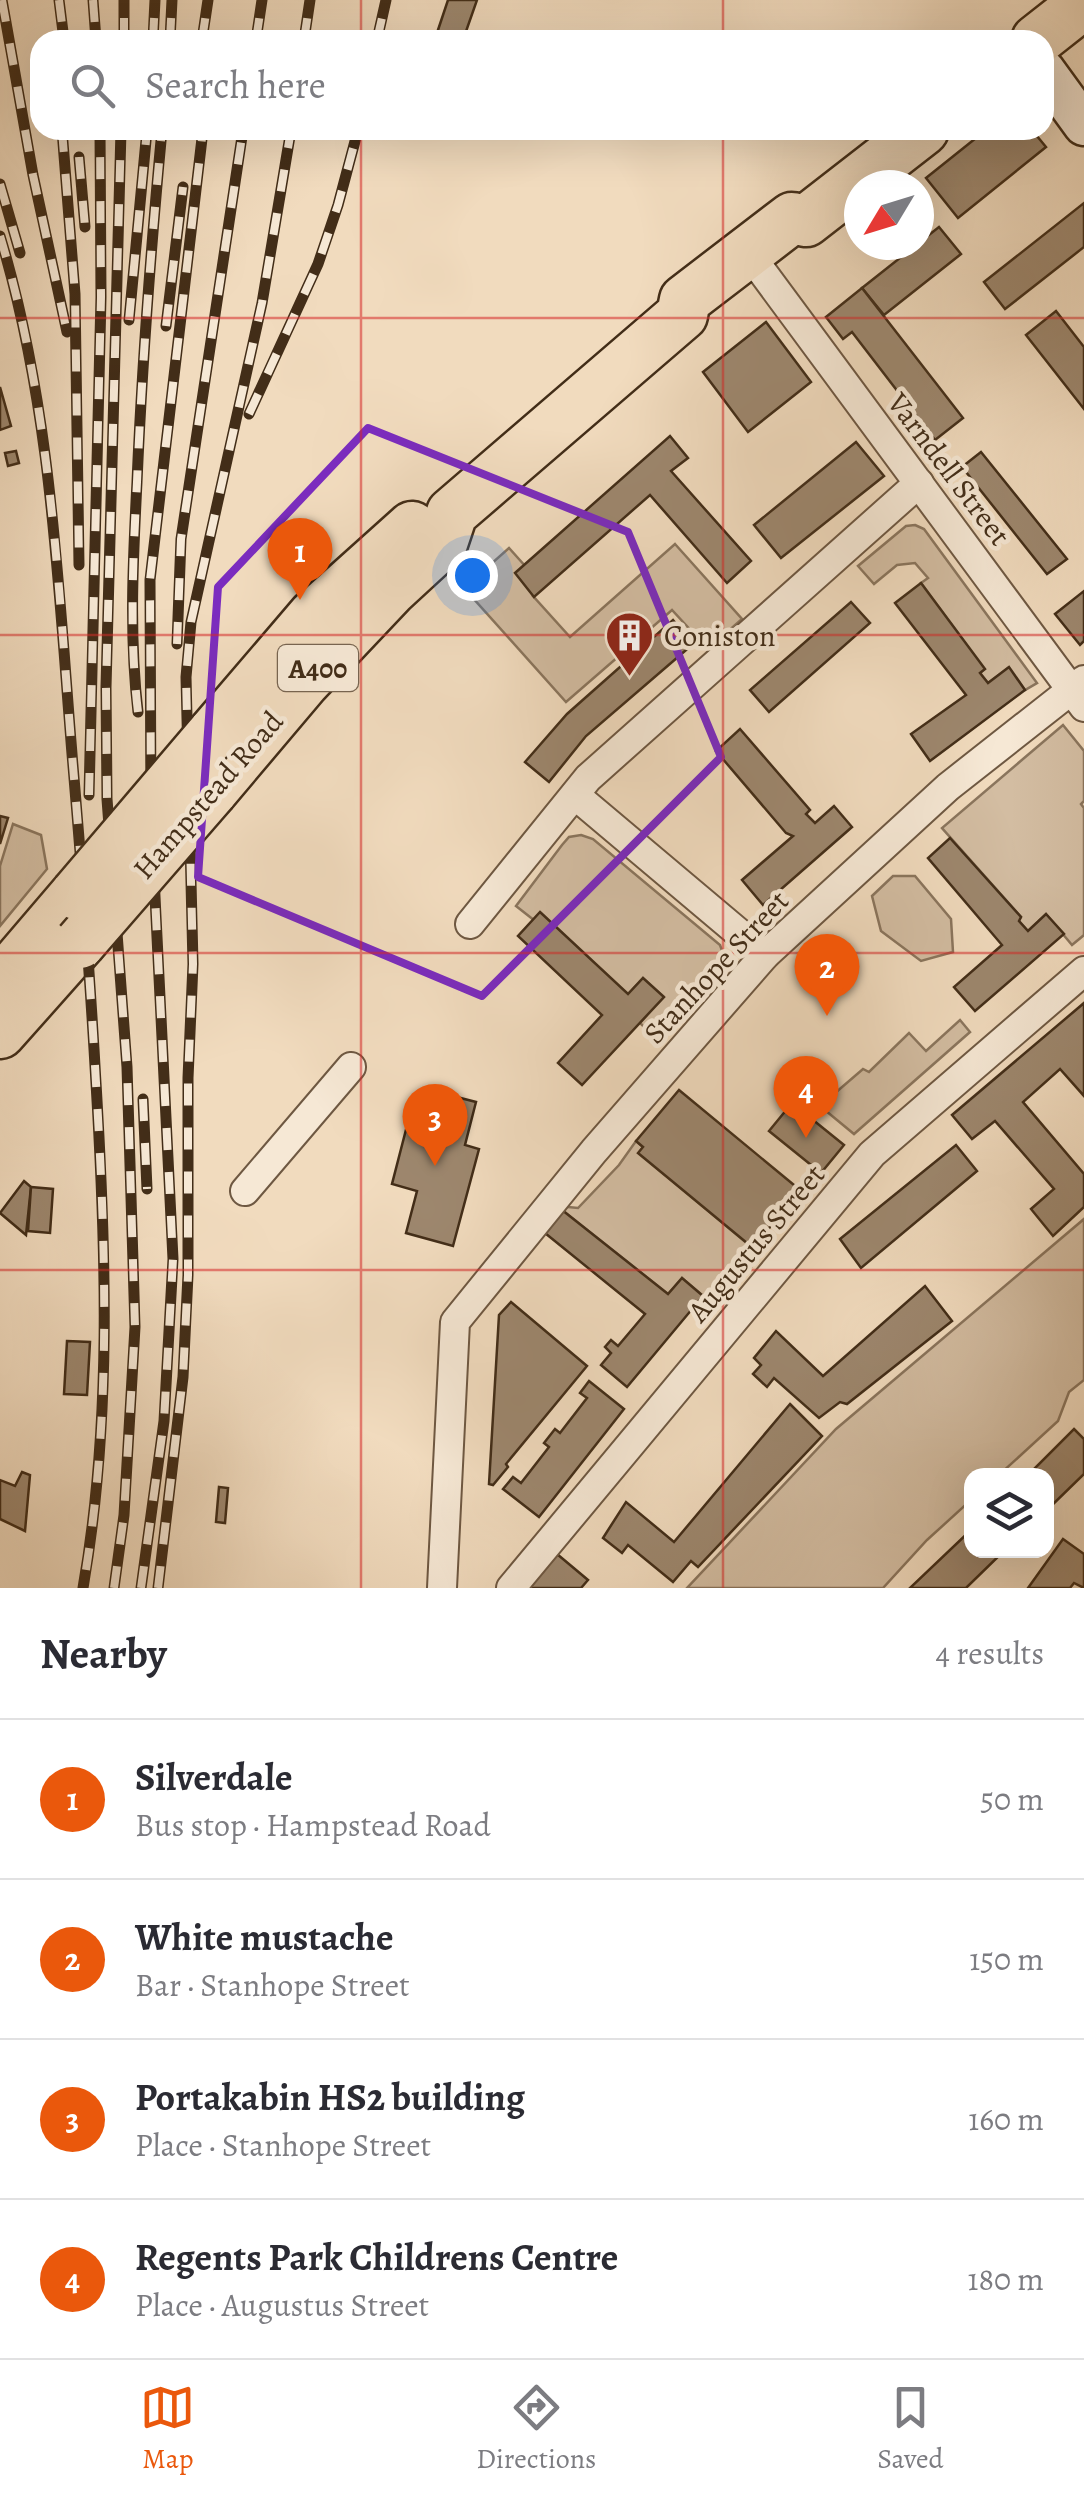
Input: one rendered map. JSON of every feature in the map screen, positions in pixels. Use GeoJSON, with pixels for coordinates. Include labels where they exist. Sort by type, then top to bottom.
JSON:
{"type":"FeatureCollection","features":[{"type":"Feature","properties":{"kind":"highway"},"geometry":{"type":"LineString","coordinates":[[1050,30],[1084,3]]}},
{"type":"Feature","properties":{"kind":"highway","name":"Hampstead Road"},"geometry":{"type":"LineString","coordinates":[[806,221],[910,140]]}},
{"type":"Feature","properties":{"kind":"highway","name":"Hampstead Road"},"geometry":{"type":"LineString","coordinates":[[0,1033],[304,682],[442,542],[452,513],[682,315],[684,300],[788,221],[806,221]]}},
{"type":"Feature","properties":{"kind":"highway","name":"Hampstead Road"},"geometry":{"type":"LineString","coordinates":[[682,315],[696,317],[761,270],[806,235],[806,221]]}},
{"type":"Feature","properties":{"kind":"highway","name":"Hampstead Road"},"geometry":{"type":"LineString","coordinates":[[0,983],[314,615],[428,513],[452,513]]}},
{"type":"Feature","properties":{"kind":"street"},"geometry":{"type":"LineString","coordinates":[[1054,84],[1084,125]]}},
{"type":"Feature","properties":{"kind":"street","name":"Varndell Street"},"geometry":{"type":"LineString","coordinates":[[761,270],[1080,692]]}},
{"type":"Feature","properties":{"kind":"street"},"geometry":{"type":"LineString","coordinates":[[470,924],[621,746],[919,483]]}},
{"type":"Feature","properties":{"kind":"street","name":"Stanhope Street"},"geometry":{"type":"LineString","coordinates":[[442,1588],[455,1322],[594,1151],[765,955],[948,787],[1080,692]]}},
{"type":"Feature","properties":{"kind":"street"},"geometry":{"type":"LineString","coordinates":[[576,795],[765,955]]}},
{"type":"Feature","properties":{"kind":"street","name":"Augustus Street"},"geometry":{"type":"LineString","coordinates":[[511,1588],[872,1154],[1084,970]]}},
{"type":"Feature","properties":{"kind":"street"},"geometry":{"type":"LineString","coordinates":[[245,1191],[351,1067]]}},
{"type":"Feature","properties":{"kind":"highlighted area"},"geometry":{"type":"Polygon","coordinates":[[[368,428],[628,532],[721,757],[482,996],[198,877],[218,587],[368,428]]]}},
{"type":"Feature","properties":{"kind":"shaded area"},"geometry":{"type":"Polygon","coordinates":[[[906,526],[924,529],[1037,683],[1025,690],[1008,668],[988,683],[980,673],[984,669],[921,583],[928,578],[915,563],[897,565],[874,584],[858,566],[906,526]]]}},
{"type":"Feature","properties":{"kind":"shaded area"},"geometry":{"type":"Polygon","coordinates":[[[675,544],[742,619],[708,649],[672,610],[566,702],[464,588],[509,548],[543,586],[533,596],[570,637],[675,544]]]}},
{"type":"Feature","properties":{"kind":"shaded area"},"geometry":{"type":"Polygon","coordinates":[[[1063,725],[1084,751],[1084,935],[1072,945],[1046,914],[1028,931],[1019,921],[1021,917],[942,828],[1063,725]]]}},
{"type":"Feature","properties":{"kind":"shaded area"},"geometry":{"type":"Polygon","coordinates":[[[13,824],[41,835],[47,869],[0,926],[0,866],[13,824]]]}},
{"type":"Feature","properties":{"kind":"shaded area"},"geometry":{"type":"Polygon","coordinates":[[[569,837],[593,839],[720,945],[726,962],[723,970],[675,1026],[647,1030],[640,1023],[663,996],[643,978],[628,994],[516,906],[569,837]]]}},
{"type":"Feature","properties":{"kind":"shaded area"},"geometry":{"type":"Polygon","coordinates":[[[893,876],[915,876],[951,919],[953,952],[921,961],[881,931],[872,896],[893,876]]]}},
{"type":"Feature","properties":{"kind":"shaded area"},"geometry":{"type":"Polygon","coordinates":[[[960,1020],[970,1032],[854,1134],[820,1106],[863,1069],[869,1072],[909,1033],[926,1051],[960,1020]]]}},
{"type":"Feature","properties":{"kind":"shaded area"},"geometry":{"type":"Polygon","coordinates":[[[636,1141],[643,1147],[639,1153],[761,1255],[710,1316],[695,1307],[703,1296],[682,1278],[668,1294],[557,1206],[578,1208],[636,1141]]]}},
{"type":"Feature","properties":{"kind":"shaded area"},"geometry":{"type":"Polygon","coordinates":[[[1084,1219],[1084,1380],[1069,1392],[1058,1421],[1007,1468],[964,1468],[964,1506],[883,1588],[687,1588],[836,1429],[1084,1219]]]}},
{"type":"Feature","properties":{"kind":"building"},"geometry":{"type":"Polygon","coordinates":[[[448,0],[477,0],[466,30],[438,30],[448,0]]]}},
{"type":"Feature","properties":{"kind":"building"},"geometry":{"type":"Polygon","coordinates":[[[974,140],[1040,140],[1046,147],[958,218],[934,188],[934,172],[974,140]]]}},
{"type":"Feature","properties":{"kind":"building"},"geometry":{"type":"Polygon","coordinates":[[[1084,203],[1084,247],[1005,309],[984,282],[1084,203]]]}},
{"type":"Feature","properties":{"kind":"building"},"geometry":{"type":"Polygon","coordinates":[[[939,227],[961,254],[884,315],[862,288],[897,260],[934,260],[934,231],[939,227]]]}},
{"type":"Feature","properties":{"kind":"building"},"geometry":{"type":"Polygon","coordinates":[[[862,288],[963,418],[935,440],[852,332],[843,339],[826,317],[862,288]]]}},
{"type":"Feature","properties":{"kind":"building"},"geometry":{"type":"Polygon","coordinates":[[[1056,311],[1084,347],[1084,409],[1026,335],[1056,311]]]}},
{"type":"Feature","properties":{"kind":"building"},"geometry":{"type":"Polygon","coordinates":[[[766,322],[811,382],[748,432],[703,372],[766,322]]]}},
{"type":"Feature","properties":{"kind":"building"},"geometry":{"type":"Polygon","coordinates":[[[0,387],[11,426],[0,430],[0,387]]]}},
{"type":"Feature","properties":{"kind":"building"},"geometry":{"type":"Polygon","coordinates":[[[670,436],[688,458],[671,471],[751,561],[727,583],[650,495],[534,597],[515,573],[670,436]]]}},
{"type":"Feature","properties":{"kind":"building"},"geometry":{"type":"Polygon","coordinates":[[[856,442],[884,476],[781,558],[754,525],[856,442]]]}},
{"type":"Feature","properties":{"kind":"building"},"geometry":{"type":"Polygon","coordinates":[[[16,451],[19,463],[8,466],[5,453],[16,451]]]}},
{"type":"Feature","properties":{"kind":"building"},"geometry":{"type":"Polygon","coordinates":[[[981,452],[1067,559],[1047,574],[962,467],[981,452]]]}},
{"type":"Feature","properties":{"kind":"building"},"geometry":{"type":"Polygon","coordinates":[[[921,583],[985,669],[980,673],[988,683],[1009,667],[1025,690],[930,761],[911,734],[966,695],[895,603],[921,583]]]}},
{"type":"Feature","properties":{"kind":"building"},"geometry":{"type":"Polygon","coordinates":[[[1084,591],[1084,641],[1080,645],[1055,614],[1084,591]]]}},
{"type":"Feature","properties":{"kind":"building"},"geometry":{"type":"Polygon","coordinates":[[[851,602],[870,623],[769,712],[750,690],[851,602]]]}},
{"type":"Feature","properties":{"kind":"building","name":"Coniston"},"geometry":{"type":"Polygon","coordinates":[[[673,620],[693,644],[586,736],[549,782],[525,762],[567,714],[673,620]]]}},
{"type":"Feature","properties":{"kind":"building"},"geometry":{"type":"Polygon","coordinates":[[[740,729],[810,810],[806,814],[815,823],[834,806],[852,827],[763,905],[742,880],[793,836],[786,833],[716,751],[740,729]]]}},
{"type":"Feature","properties":{"kind":"building"},"geometry":{"type":"Polygon","coordinates":[[[0,816],[8,818],[0,844],[0,816]]]}},
{"type":"Feature","properties":{"kind":"building"},"geometry":{"type":"Polygon","coordinates":[[[950,838],[1021,917],[1019,921],[1028,931],[1046,914],[1064,934],[975,1011],[954,987],[1002,945],[928,858],[950,838]]]}},
{"type":"Feature","properties":{"kind":"building"},"geometry":{"type":"Polygon","coordinates":[[[540,912],[628,994],[643,978],[664,997],[582,1085],[558,1063],[602,1015],[518,936],[540,912]]]}},
{"type":"Feature","properties":{"kind":"building"},"geometry":{"type":"Polygon","coordinates":[[[1084,1003],[1084,1096],[1060,1069],[1023,1102],[1084,1174],[1084,1207],[1053,1236],[1031,1209],[1054,1189],[995,1121],[972,1139],[952,1115],[1084,1003]]]}},
{"type":"Feature","properties":{"kind":"building"},"geometry":{"type":"Polygon","coordinates":[[[679,1090],[800,1190],[753,1248],[638,1153],[643,1147],[636,1141],[679,1090]]]}},
{"type":"Feature","properties":{"kind":"building"},"geometry":{"type":"Polygon","coordinates":[[[445,1094],[476,1102],[465,1145],[479,1149],[453,1246],[406,1233],[417,1191],[392,1184],[409,1118],[436,1125],[445,1094]]]}},
{"type":"Feature","properties":{"kind":"building"},"geometry":{"type":"Polygon","coordinates":[[[792,1103],[844,1145],[821,1173],[769,1131],[792,1103]]]}},
{"type":"Feature","properties":{"kind":"building"},"geometry":{"type":"Polygon","coordinates":[[[956,1145],[977,1171],[861,1268],[840,1239],[956,1145]]]}},
{"type":"Feature","properties":{"kind":"building"},"geometry":{"type":"Polygon","coordinates":[[[24,1181],[31,1187],[26,1235],[0,1213],[24,1181]]]}},
{"type":"Feature","properties":{"kind":"building"},"geometry":{"type":"Polygon","coordinates":[[[31,1187],[53,1189],[50,1233],[28,1231],[31,1187]]]}},
{"type":"Feature","properties":{"kind":"building"},"geometry":{"type":"Polygon","coordinates":[[[557,1206],[668,1294],[682,1278],[703,1296],[627,1387],[601,1365],[611,1353],[605,1347],[611,1340],[618,1346],[645,1314],[540,1229],[557,1206]]]}},
{"type":"Feature","properties":{"kind":"building"},"geometry":{"type":"Polygon","coordinates":[[[925,1286],[952,1321],[847,1404],[840,1402],[819,1418],[774,1378],[767,1387],[753,1374],[761,1365],[754,1358],[776,1331],[823,1376],[925,1286]]]}},
{"type":"Feature","properties":{"kind":"building"},"geometry":{"type":"Polygon","coordinates":[[[511,1302],[587,1366],[493,1485],[489,1484],[499,1315],[511,1302]]]}},
{"type":"Feature","properties":{"kind":"building"},"geometry":{"type":"Polygon","coordinates":[[[67,1341],[90,1342],[87,1395],[64,1394],[67,1341]]]}},
{"type":"Feature","properties":{"kind":"building"},"geometry":{"type":"Polygon","coordinates":[[[589,1381],[624,1409],[539,1517],[503,1489],[513,1477],[521,1483],[549,1447],[544,1443],[555,1429],[560,1433],[587,1398],[580,1393],[589,1381]]]}},
{"type":"Feature","properties":{"kind":"building"},"geometry":{"type":"Polygon","coordinates":[[[790,1404],[822,1436],[698,1567],[691,1561],[673,1582],[628,1545],[622,1553],[603,1538],[626,1502],[674,1542],[790,1404]]]}},
{"type":"Feature","properties":{"kind":"building"},"geometry":{"type":"Polygon","coordinates":[[[1074,1429],[1084,1439],[1084,1474],[1054,1503],[1054,1468],[1035,1468],[1074,1429]]]}},
{"type":"Feature","properties":{"kind":"building"},"geometry":{"type":"Polygon","coordinates":[[[22,1472],[30,1475],[25,1531],[0,1519],[0,1480],[15,1486],[22,1472]]]}},
{"type":"Feature","properties":{"kind":"building"},"geometry":{"type":"Polygon","coordinates":[[[219,1487],[228,1488],[225,1523],[216,1522],[219,1487]]]}},
{"type":"Feature","properties":{"kind":"building"},"geometry":{"type":"Polygon","coordinates":[[[964,1537],[964,1558],[997,1558],[966,1588],[910,1588],[964,1537]]]}},
{"type":"Feature","properties":{"kind":"building"},"geometry":{"type":"Polygon","coordinates":[[[1063,1539],[1084,1554],[1084,1588],[1074,1583],[1070,1588],[1028,1588],[1049,1558],[1054,1558],[1063,1539]]]}},
{"type":"Feature","properties":{"kind":"building"},"geometry":{"type":"Polygon","coordinates":[[[557,1554],[588,1580],[581,1588],[529,1588],[557,1554]]]}},
{"type":"Feature","properties":{"kind":"railway"},"geometry":{"type":"LineString","coordinates":[[2,0],[33,175],[67,332]]}},
{"type":"Feature","properties":{"kind":"railway"},"geometry":{"type":"LineString","coordinates":[[59,0],[63,30]]}},
{"type":"Feature","properties":{"kind":"railway"},"geometry":{"type":"LineString","coordinates":[[93,0],[95,30]]}},
{"type":"Feature","properties":{"kind":"railway"},"geometry":{"type":"LineString","coordinates":[[124,0],[124,30]]}},
{"type":"Feature","properties":{"kind":"railway"},"geometry":{"type":"LineString","coordinates":[[154,30],[155,0]]}},
{"type":"Feature","properties":{"kind":"railway"},"geometry":{"type":"LineString","coordinates":[[170,30],[172,0]]}},
{"type":"Feature","properties":{"kind":"railway"},"geometry":{"type":"LineString","coordinates":[[204,30],[208,0]]}},
{"type":"Feature","properties":{"kind":"railway"},"geometry":{"type":"LineString","coordinates":[[258,30],[262,0]]}},
{"type":"Feature","properties":{"kind":"railway"},"geometry":{"type":"LineString","coordinates":[[306,30],[310,0]]}},
{"type":"Feature","properties":{"kind":"railway"},"geometry":{"type":"LineString","coordinates":[[379,30],[386,0]]}},
{"type":"Feature","properties":{"kind":"railway"},"geometry":{"type":"LineString","coordinates":[[63,140],[75,294],[79,565]]}},
{"type":"Feature","properties":{"kind":"railway"},"geometry":{"type":"LineString","coordinates":[[89,795],[101,297],[100,140]]}},
{"type":"Feature","properties":{"kind":"railway"},"geometry":{"type":"LineString","coordinates":[[114,1588],[124,1515],[135,1327],[127,1067],[107,799],[106,687],[121,140]]}},
{"type":"Feature","properties":{"kind":"railway"},"geometry":{"type":"LineString","coordinates":[[129,320],[146,140]]}},
{"type":"Feature","properties":{"kind":"railway"},"geometry":{"type":"LineString","coordinates":[[138,712],[134,540],[161,140]]}},
{"type":"Feature","properties":{"kind":"railway"},"geometry":{"type":"LineString","coordinates":[[141,1588],[164,1421],[173,1259],[151,816],[150,580],[202,140]]}},
{"type":"Feature","properties":{"kind":"railway"},"geometry":{"type":"LineString","coordinates":[[177,644],[181,539],[241,140]]}},
{"type":"Feature","properties":{"kind":"railway"},"geometry":{"type":"LineString","coordinates":[[158,1588],[183,1377],[188,1275],[188,1078],[193,964],[186,677],[191,622],[262,303],[289,140]]}},
{"type":"Feature","properties":{"kind":"railway"},"geometry":{"type":"LineString","coordinates":[[249,414],[318,264],[355,140]]}},
{"type":"Feature","properties":{"kind":"railway"},"geometry":{"type":"LineString","coordinates":[[79,157],[85,227]]}},
{"type":"Feature","properties":{"kind":"railway"},"geometry":{"type":"LineString","coordinates":[[0,184],[20,253]]}},
{"type":"Feature","properties":{"kind":"railway"},"geometry":{"type":"LineString","coordinates":[[166,326],[183,187]]}},
{"type":"Feature","properties":{"kind":"railway"},"geometry":{"type":"LineString","coordinates":[[0,236],[31,367],[50,499],[94,1043],[104,1336],[99,1462],[83,1588]]}},
{"type":"Feature","properties":{"kind":"railway"},"geometry":{"type":"LineString","coordinates":[[143,1099],[147,1189]]}},
{"type":"Feature","properties":{"kind":"place","name":"Silverdale"},"geometry":{"type":"Point","coordinates":[300,600]}},
{"type":"Feature","properties":{"kind":"place","name":"Coniston"},"geometry":{"type":"Point","coordinates":[629,678]}},
{"type":"Feature","properties":{"kind":"place","name":"White mustache"},"geometry":{"type":"Point","coordinates":[827,1016]}},
{"type":"Feature","properties":{"kind":"place","name":"Regents Park Childrens Centre"},"geometry":{"type":"Point","coordinates":[806,1138]}},
{"type":"Feature","properties":{"kind":"place","name":"Portakabin HS2 building"},"geometry":{"type":"Point","coordinates":[435,1166]}}]}
